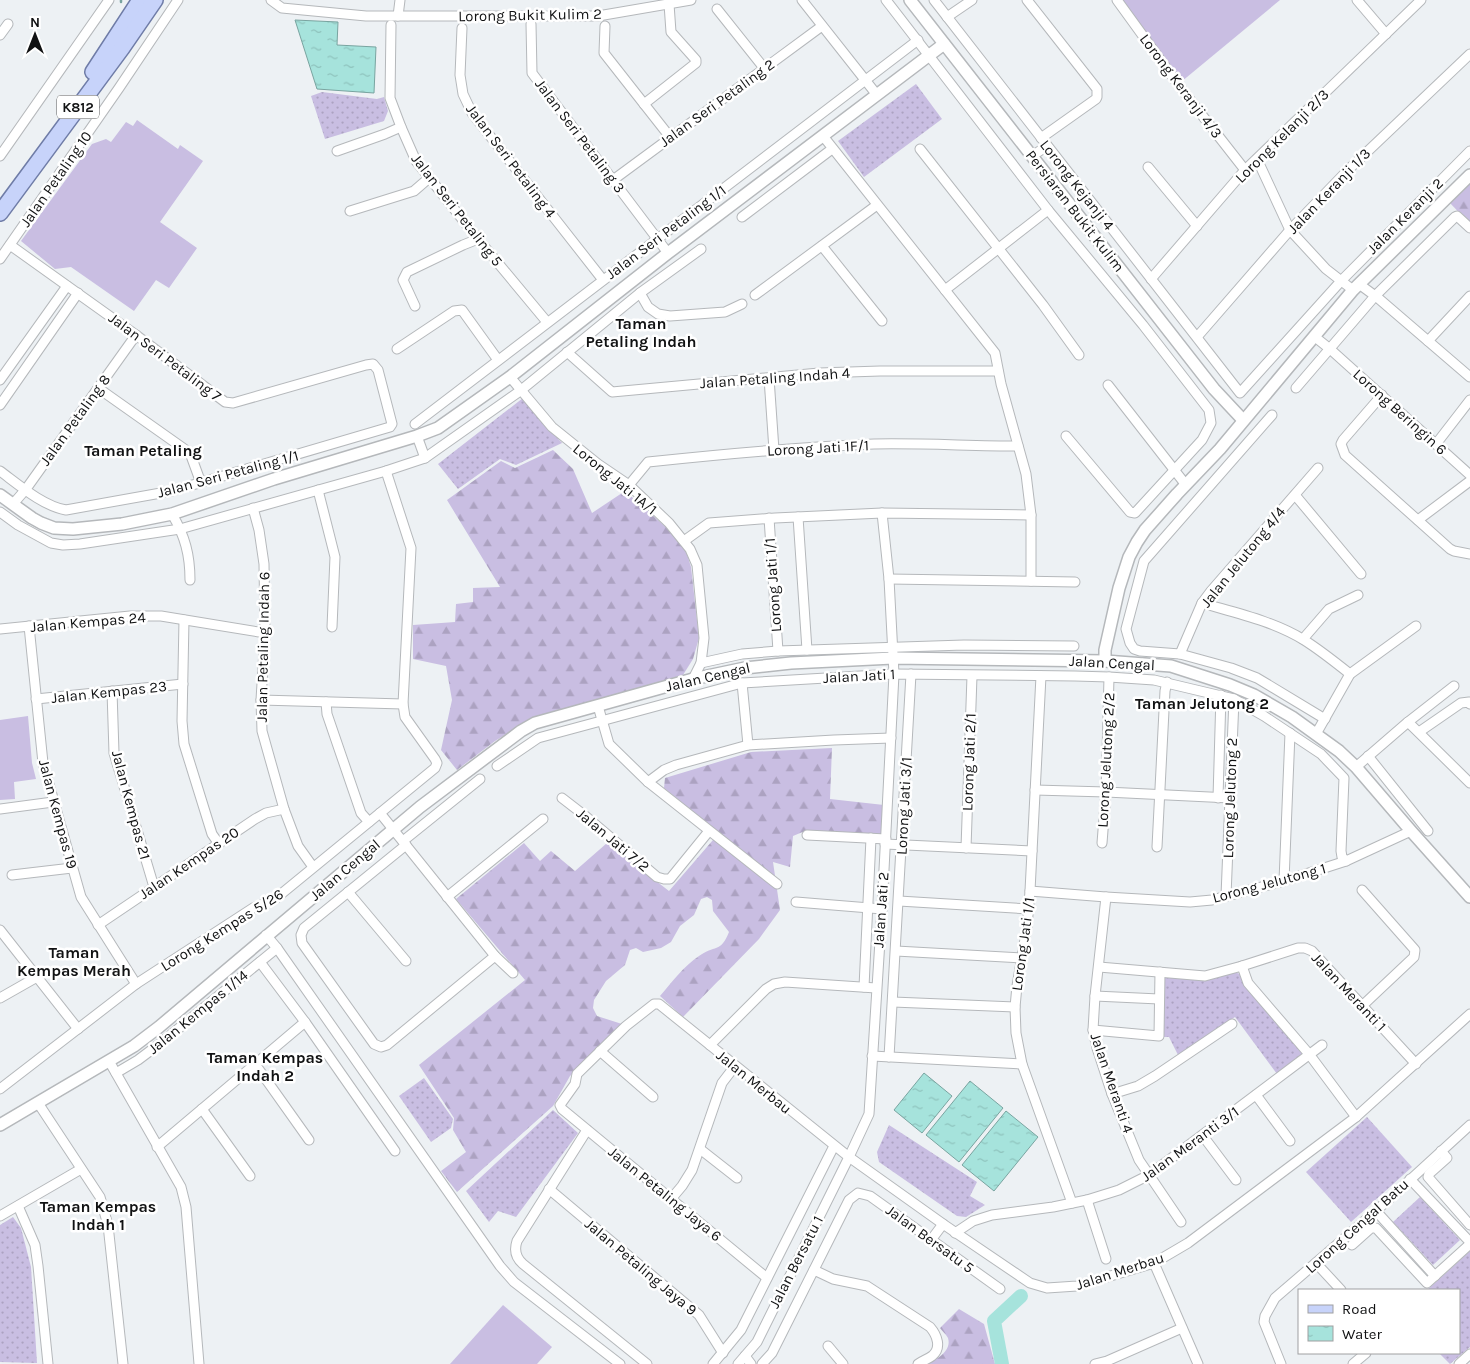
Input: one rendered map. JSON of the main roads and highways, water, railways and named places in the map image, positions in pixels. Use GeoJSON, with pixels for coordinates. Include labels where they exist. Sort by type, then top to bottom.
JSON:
{"type":"FeatureCollection","features":[{"type":"Feature","properties":{"kind":"main road","name":"K812"},"geometry":{"type":"LineString","coordinates":[[0,198],[91,75],[140,0]]}},
{"type":"Feature","properties":{"kind":"main road","name":"K812"},"geometry":{"type":"LineString","coordinates":[[0,212],[122,48],[155,0]]}},
{"type":"Feature","properties":{"kind":"water"},"geometry":{"type":"Polygon","coordinates":[[[295,20],[338,22],[337,45],[376,47],[374,93],[317,89],[295,20]]]}},
{"type":"Feature","properties":{"kind":"water"},"geometry":{"type":"Polygon","coordinates":[[[924,1073],[952,1096],[922,1133],[894,1110],[924,1073]]]}},
{"type":"Feature","properties":{"kind":"water"},"geometry":{"type":"Polygon","coordinates":[[[970,1081],[1003,1108],[959,1162],[926,1135],[970,1081]]]}},
{"type":"Feature","properties":{"kind":"water"},"geometry":{"type":"Polygon","coordinates":[[[1006,1111],[1038,1137],[994,1191],[962,1165],[1006,1111]]]}},
{"type":"Feature","properties":{"kind":"waterway"},"geometry":{"type":"LineString","coordinates":[[1002,1364],[994,1321],[1021,1296]]}},
{"type":"Feature","properties":{"kind":"district","name":"Taman Petaling Indah"},"geometry":{"type":"Point","coordinates":[641,332]}},
{"type":"Feature","properties":{"kind":"district","name":"Taman Petaling"},"geometry":{"type":"Point","coordinates":[143,450]}},
{"type":"Feature","properties":{"kind":"district","name":"Taman Jelutong 2"},"geometry":{"type":"Point","coordinates":[1202,703]}},
{"type":"Feature","properties":{"kind":"district","name":"Taman Kempas Merah"},"geometry":{"type":"Point","coordinates":[74,961]}},
{"type":"Feature","properties":{"kind":"district","name":"Taman Kempas Indah 2"},"geometry":{"type":"Point","coordinates":[265,1066]}},
{"type":"Feature","properties":{"kind":"district","name":"Taman Kempas Indah 1"},"geometry":{"type":"Point","coordinates":[98,1215]}}]}
